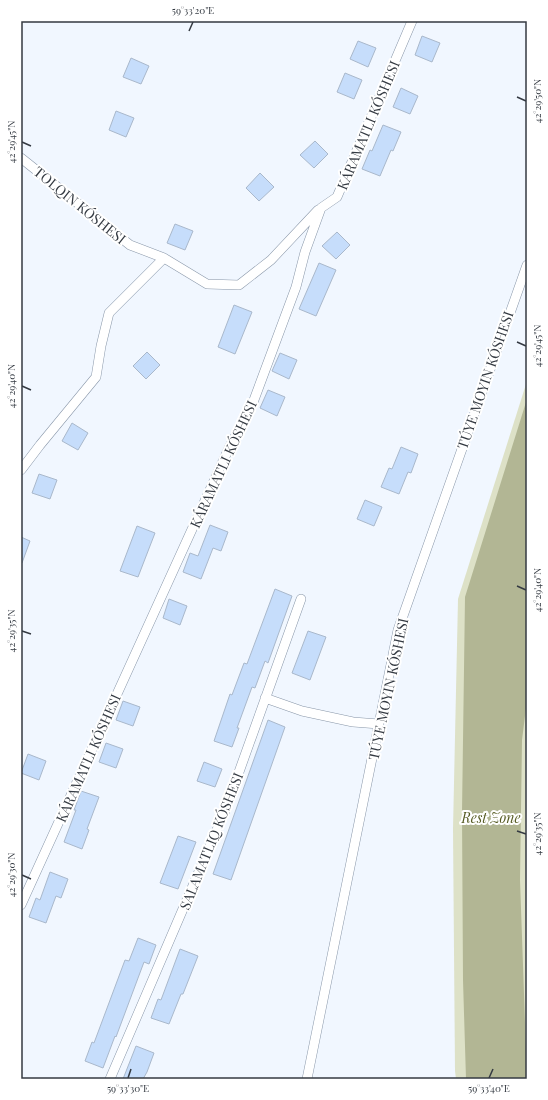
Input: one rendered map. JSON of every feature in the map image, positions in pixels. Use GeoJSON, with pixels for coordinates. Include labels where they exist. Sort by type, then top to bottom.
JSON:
{"type":"FeatureCollection","features":[{"type":"Feature","properties":{"kind":"street"},"geometry":{"type":"LineString","coordinates":[[21,158],[130,245],[164,258],[207,284],[239,285],[272,260],[321,208],[337,197],[412,21]]}},
{"type":"Feature","properties":{"kind":"street"},"geometry":{"type":"LineString","coordinates":[[21,905],[229,448],[251,408],[296,287],[305,252],[321,208]]}},
{"type":"Feature","properties":{"kind":"street"},"geometry":{"type":"LineString","coordinates":[[21,470],[96,377],[101,346],[109,313],[164,258]]}},
{"type":"Feature","properties":{"kind":"street"},"geometry":{"type":"LineString","coordinates":[[307,1079],[398,630],[527,265]]}},
{"type":"Feature","properties":{"kind":"street"},"geometry":{"type":"LineString","coordinates":[[110,1079],[225,811],[301,599]]}},
{"type":"Feature","properties":{"kind":"street"},"geometry":{"type":"LineString","coordinates":[[265,698],[302,712],[353,722],[379,724]]}},
{"type":"Feature","properties":{"kind":"green space","name":"Rest Zone"},"geometry":{"type":"Polygon","coordinates":[[[527,381],[527,1079],[456,1079],[453,829],[458,599],[527,381]]]}},
{"type":"Feature","properties":{"kind":"shaded area","name":"Rest Zone"},"geometry":{"type":"Polygon","coordinates":[[[527,399],[527,700],[522,740],[520,880],[527,1079],[466,1079],[463,980],[462,813],[465,597],[527,399]]]}},
{"type":"Feature","properties":{"kind":"building"},"geometry":{"type":"Polygon","coordinates":[[[422,36],[440,43],[432,62],[415,55],[422,36]]]}},
{"type":"Feature","properties":{"kind":"building"},"geometry":{"type":"Polygon","coordinates":[[[358,41],[376,48],[368,67],[350,59],[358,41]]]}},
{"type":"Feature","properties":{"kind":"building"},"geometry":{"type":"Polygon","coordinates":[[[131,58],[149,66],[141,84],[123,77],[131,58]]]}},
{"type":"Feature","properties":{"kind":"building"},"geometry":{"type":"Polygon","coordinates":[[[345,73],[362,80],[354,99],[337,92],[345,73]]]}},
{"type":"Feature","properties":{"kind":"building"},"geometry":{"type":"Polygon","coordinates":[[[401,88],[418,96],[410,114],[393,107],[401,88]]]}},
{"type":"Feature","properties":{"kind":"building"},"geometry":{"type":"Polygon","coordinates":[[[116,111],[134,118],[126,137],[109,130],[116,111]]]}},
{"type":"Feature","properties":{"kind":"building"},"geometry":{"type":"Polygon","coordinates":[[[383,125],[401,132],[393,151],[391,150],[380,176],[362,169],[370,150],[372,151],[383,125]]]}},
{"type":"Feature","properties":{"kind":"building"},"geometry":{"type":"Polygon","coordinates":[[[315,141],[328,154],[314,168],[300,155],[315,141]]]}},
{"type":"Feature","properties":{"kind":"building"},"geometry":{"type":"Polygon","coordinates":[[[260,173],[274,187],[259,201],[246,188],[260,173]]]}},
{"type":"Feature","properties":{"kind":"building"},"geometry":{"type":"Polygon","coordinates":[[[175,224],[193,231],[185,250],[167,243],[175,224]]]}},
{"type":"Feature","properties":{"kind":"building"},"geometry":{"type":"Polygon","coordinates":[[[337,232],[350,245],[336,259],[322,246],[337,232]]]}},
{"type":"Feature","properties":{"kind":"building"},"geometry":{"type":"Polygon","coordinates":[[[319,263],[336,270],[316,316],[299,309],[319,263]]]}},
{"type":"Feature","properties":{"kind":"building"},"geometry":{"type":"Polygon","coordinates":[[[234,305],[252,312],[235,354],[218,347],[234,305]]]}},
{"type":"Feature","properties":{"kind":"building"},"geometry":{"type":"Polygon","coordinates":[[[147,352],[160,365],[146,379],[133,366],[147,352]]]}},
{"type":"Feature","properties":{"kind":"building"},"geometry":{"type":"Polygon","coordinates":[[[280,353],[297,360],[289,379],[272,371],[280,353]]]}},
{"type":"Feature","properties":{"kind":"building"},"geometry":{"type":"Polygon","coordinates":[[[268,390],[285,397],[277,416],[260,408],[268,390]]]}},
{"type":"Feature","properties":{"kind":"building"},"geometry":{"type":"Polygon","coordinates":[[[72,423],[88,433],[78,450],[62,441],[72,423]]]}},
{"type":"Feature","properties":{"kind":"building"},"geometry":{"type":"Polygon","coordinates":[[[401,447],[418,454],[411,473],[408,472],[399,494],[381,487],[389,468],[392,469],[401,447]]]}},
{"type":"Feature","properties":{"kind":"building"},"geometry":{"type":"Polygon","coordinates":[[[39,474],[57,480],[50,499],[32,493],[39,474]]]}},
{"type":"Feature","properties":{"kind":"building"},"geometry":{"type":"Polygon","coordinates":[[[365,500],[382,507],[374,526],[357,519],[365,500]]]}},
{"type":"Feature","properties":{"kind":"building"},"geometry":{"type":"Polygon","coordinates":[[[210,525],[228,532],[221,551],[213,548],[201,579],[183,572],[190,553],[198,556],[210,525]]]}},
{"type":"Feature","properties":{"kind":"building"},"geometry":{"type":"Polygon","coordinates":[[[137,526],[155,533],[138,577],[120,571],[137,526]]]}},
{"type":"Feature","properties":{"kind":"building"},"geometry":{"type":"Polygon","coordinates":[[[21,537],[30,541],[22,563],[21,563],[21,537]]]}},
{"type":"Feature","properties":{"kind":"building"},"geometry":{"type":"Polygon","coordinates":[[[275,589],[292,596],[268,663],[265,661],[255,688],[252,687],[237,728],[239,728],[232,747],[214,741],[230,694],[232,695],[244,663],[247,664],[275,589]]]}},
{"type":"Feature","properties":{"kind":"building"},"geometry":{"type":"Polygon","coordinates":[[[169,599],[187,606],[180,625],[163,618],[169,599]]]}},
{"type":"Feature","properties":{"kind":"building"},"geometry":{"type":"Polygon","coordinates":[[[308,631],[326,637],[310,680],[292,673],[308,631]]]}},
{"type":"Feature","properties":{"kind":"building"},"geometry":{"type":"Polygon","coordinates":[[[123,701],[140,707],[133,726],[116,720],[123,701]]]}},
{"type":"Feature","properties":{"kind":"building"},"geometry":{"type":"Polygon","coordinates":[[[268,720],[285,727],[231,880],[213,874],[268,720]]]}},
{"type":"Feature","properties":{"kind":"building"},"geometry":{"type":"Polygon","coordinates":[[[106,743],[123,749],[116,768],[99,762],[106,743]]]}},
{"type":"Feature","properties":{"kind":"building"},"geometry":{"type":"Polygon","coordinates":[[[28,754],[46,761],[39,780],[21,773],[28,754]]]}},
{"type":"Feature","properties":{"kind":"building"},"geometry":{"type":"Polygon","coordinates":[[[204,762],[222,769],[215,787],[197,781],[204,762]]]}},
{"type":"Feature","properties":{"kind":"building"},"geometry":{"type":"Polygon","coordinates":[[[81,791],[99,797],[87,829],[89,830],[82,849],[64,842],[76,810],[74,810],[81,791]]]}},
{"type":"Feature","properties":{"kind":"building"},"geometry":{"type":"Polygon","coordinates":[[[178,836],[196,842],[178,889],[160,883],[178,836]]]}},
{"type":"Feature","properties":{"kind":"building"},"geometry":{"type":"Polygon","coordinates":[[[50,872],[68,879],[61,898],[56,896],[46,923],[29,917],[36,898],[40,900],[50,872]]]}},
{"type":"Feature","properties":{"kind":"building"},"geometry":{"type":"Polygon","coordinates":[[[138,938],[156,945],[149,964],[144,962],[103,1068],[85,1061],[92,1042],[94,1043],[125,960],[129,961],[138,938]]]}},
{"type":"Feature","properties":{"kind":"building"},"geometry":{"type":"Polygon","coordinates":[[[180,949],[198,956],[169,1024],[151,1018],[158,999],[161,1000],[180,949]]]}},
{"type":"Feature","properties":{"kind":"building"},"geometry":{"type":"Polygon","coordinates":[[[136,1046],[154,1053],[147,1072],[143,1079],[123,1079],[136,1046]]]}}]}
